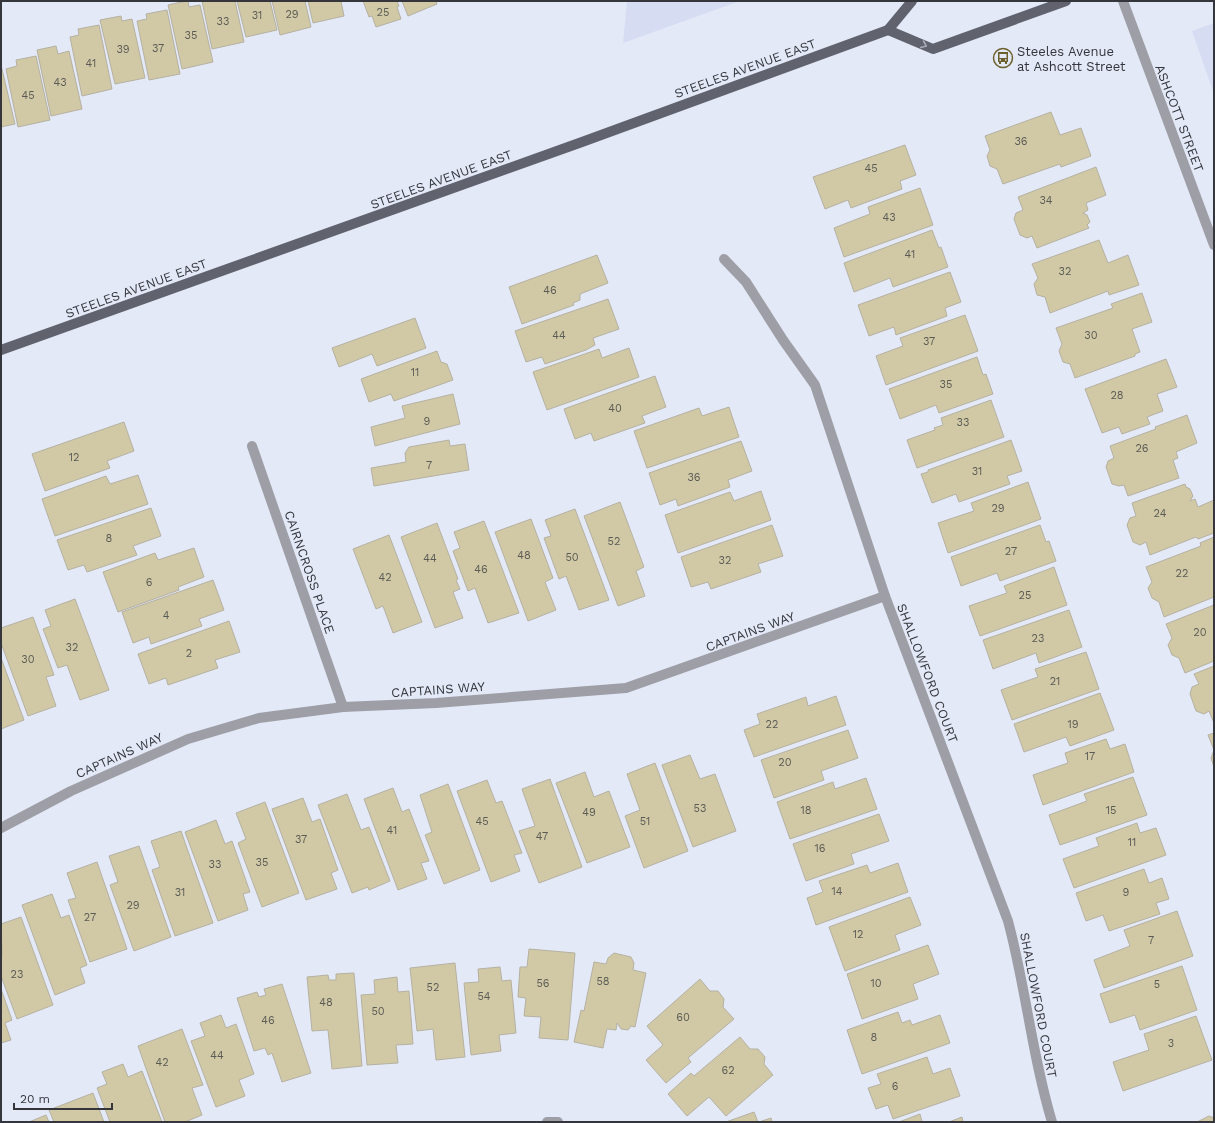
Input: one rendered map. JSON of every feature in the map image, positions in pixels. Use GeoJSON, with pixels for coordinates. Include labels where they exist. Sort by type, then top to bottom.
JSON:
{"type":"FeatureCollection","features":[{"type":"Feature","properties":{"kind":"main road"},"geometry":{"type":"LineString","coordinates":[[912,1],[888,30],[933,49],[1066,1]]}},
{"type":"Feature","properties":{"kind":"main road","name":"STEELES AVENUE EAST"},"geometry":{"type":"LineString","coordinates":[[1,350],[589,140],[888,30]]}},
{"type":"Feature","properties":{"kind":"street","name":"ASHCOTT STREET"},"geometry":{"type":"LineString","coordinates":[[1123,1],[1211,226],[1214,245]]}},
{"type":"Feature","properties":{"kind":"street","name":"SHALLOWFORD COURT"},"geometry":{"type":"LineString","coordinates":[[724,259],[746,282],[782,340],[815,385],[884,596],[1008,921],[1020,964],[1026,1011],[1040,1080],[1052,1122]]}},
{"type":"Feature","properties":{"kind":"street","name":"CAIRNCROSS PLACE"},"geometry":{"type":"LineString","coordinates":[[252,446],[343,706]]}},
{"type":"Feature","properties":{"kind":"street","name":"CAPTAINS WAY"},"geometry":{"type":"LineString","coordinates":[[1,828],[71,791],[188,739],[259,718],[343,706],[436,703],[626,688],[884,596]]}},
{"type":"Feature","properties":{"kind":"street"},"geometry":{"type":"LineString","coordinates":[[547,1122],[558,1122]]}},
{"type":"Feature","properties":{"kind":"shaded area"},"geometry":{"type":"Polygon","coordinates":[[[627,1],[740,1],[623,43],[627,1]]]}},
{"type":"Feature","properties":{"kind":"shaded area"},"geometry":{"type":"Polygon","coordinates":[[[1214,23],[1214,94],[1192,31],[1214,23]]]}},
{"type":"Feature","properties":{"kind":"building"},"geometry":{"type":"Polygon","coordinates":[[[188,1],[189,7],[200,5],[213,62],[182,69],[168,5],[188,1]]]}},
{"type":"Feature","properties":{"kind":"building"},"geometry":{"type":"Polygon","coordinates":[[[202,1],[235,1],[244,42],[212,49],[202,1]]]}},
{"type":"Feature","properties":{"kind":"building"},"geometry":{"type":"Polygon","coordinates":[[[237,1],[270,1],[277,30],[246,37],[237,1]]]}},
{"type":"Feature","properties":{"kind":"building"},"geometry":{"type":"Polygon","coordinates":[[[272,1],[305,1],[311,27],[280,35],[272,1]]]}},
{"type":"Feature","properties":{"kind":"building"},"geometry":{"type":"Polygon","coordinates":[[[308,1],[341,1],[344,16],[313,23],[308,1]]]}},
{"type":"Feature","properties":{"kind":"building"},"geometry":{"type":"Polygon","coordinates":[[[363,1],[397,1],[399,6],[397,7],[401,19],[376,27],[372,16],[369,17],[363,1]]]}},
{"type":"Feature","properties":{"kind":"building"},"geometry":{"type":"Polygon","coordinates":[[[402,1],[436,1],[437,4],[408,16],[402,1]]]}},
{"type":"Feature","properties":{"kind":"building"},"geometry":{"type":"Polygon","coordinates":[[[167,10],[180,74],[149,80],[137,21],[147,19],[146,14],[167,10]]]}},
{"type":"Feature","properties":{"kind":"building"},"geometry":{"type":"Polygon","coordinates":[[[121,16],[122,21],[132,19],[145,78],[115,84],[100,20],[121,16]]]}},
{"type":"Feature","properties":{"kind":"building"},"geometry":{"type":"Polygon","coordinates":[[[99,25],[112,89],[82,96],[70,37],[79,35],[78,29],[99,25]]]}},
{"type":"Feature","properties":{"kind":"building"},"geometry":{"type":"Polygon","coordinates":[[[56,46],[58,54],[69,51],[82,109],[51,116],[37,50],[56,46]]]}},
{"type":"Feature","properties":{"kind":"building"},"geometry":{"type":"Polygon","coordinates":[[[36,56],[50,120],[18,127],[6,69],[17,66],[16,60],[36,56]]]}},
{"type":"Feature","properties":{"kind":"building"},"geometry":{"type":"Polygon","coordinates":[[[1,65],[15,124],[1,127],[1,65]]]}},
{"type":"Feature","properties":{"kind":"building"},"geometry":{"type":"Polygon","coordinates":[[[1051,112],[1060,135],[1081,128],[1091,156],[1061,167],[1060,164],[1003,184],[997,169],[990,166],[987,156],[990,150],[985,136],[1051,112]]]}},
{"type":"Feature","properties":{"kind":"building"},"geometry":{"type":"Polygon","coordinates":[[[905,145],[916,175],[900,181],[902,189],[851,208],[848,200],[825,209],[813,177],[905,145]]]}},
{"type":"Feature","properties":{"kind":"building"},"geometry":{"type":"Polygon","coordinates":[[[1096,167],[1106,195],[1086,203],[1088,210],[1083,213],[1087,215],[1090,222],[1087,225],[1089,228],[1037,248],[1032,236],[1027,238],[1020,235],[1014,219],[1016,213],[1023,210],[1018,197],[1096,167]]]}},
{"type":"Feature","properties":{"kind":"building"},"geometry":{"type":"Polygon","coordinates":[[[920,188],[933,225],[844,257],[834,228],[870,214],[868,207],[920,188]]]}},
{"type":"Feature","properties":{"kind":"building"},"geometry":{"type":"Polygon","coordinates":[[[932,230],[939,248],[941,247],[948,267],[893,287],[890,278],[854,292],[844,263],[932,230]]]}},
{"type":"Feature","properties":{"kind":"building"},"geometry":{"type":"Polygon","coordinates":[[[1099,240],[1108,263],[1128,255],[1139,285],[1109,295],[1108,291],[1050,313],[1045,297],[1037,295],[1034,284],[1038,278],[1032,264],[1099,240]]]}},
{"type":"Feature","properties":{"kind":"building"},"geometry":{"type":"Polygon","coordinates":[[[597,255],[608,283],[580,294],[580,300],[573,303],[574,305],[522,324],[509,287],[597,255]]]}},
{"type":"Feature","properties":{"kind":"building"},"geometry":{"type":"Polygon","coordinates":[[[950,272],[961,302],[945,308],[947,316],[896,335],[894,327],[869,336],[858,305],[950,272]]]}},
{"type":"Feature","properties":{"kind":"building"},"geometry":{"type":"Polygon","coordinates":[[[1142,293],[1152,322],[1132,329],[1140,352],[1135,354],[1135,356],[1075,378],[1070,364],[1063,362],[1059,351],[1062,344],[1056,328],[1113,308],[1111,304],[1142,293]]]}},
{"type":"Feature","properties":{"kind":"building"},"geometry":{"type":"Polygon","coordinates":[[[608,299],[619,329],[593,338],[595,345],[586,350],[545,364],[542,357],[526,362],[515,331],[608,299]]]}},
{"type":"Feature","properties":{"kind":"building"},"geometry":{"type":"Polygon","coordinates":[[[965,315],[978,351],[886,385],[876,356],[903,346],[900,338],[965,315]]]}},
{"type":"Feature","properties":{"kind":"building"},"geometry":{"type":"Polygon","coordinates":[[[415,318],[426,348],[377,366],[372,354],[339,367],[332,348],[415,318]]]}},
{"type":"Feature","properties":{"kind":"building"},"geometry":{"type":"Polygon","coordinates":[[[629,348],[639,377],[547,410],[533,372],[599,349],[602,358],[629,348]]]}},
{"type":"Feature","properties":{"kind":"building"},"geometry":{"type":"Polygon","coordinates":[[[437,351],[441,362],[447,364],[453,380],[394,401],[391,394],[369,402],[361,379],[437,351]]]}},
{"type":"Feature","properties":{"kind":"building"},"geometry":{"type":"Polygon","coordinates":[[[977,357],[983,375],[986,374],[993,394],[939,413],[936,405],[900,419],[889,389],[977,357]]]}},
{"type":"Feature","properties":{"kind":"building"},"geometry":{"type":"Polygon","coordinates":[[[1166,359],[1177,387],[1157,394],[1163,411],[1147,417],[1150,424],[1122,434],[1119,427],[1102,433],[1085,389],[1166,359]]]}},
{"type":"Feature","properties":{"kind":"building"},"geometry":{"type":"Polygon","coordinates":[[[655,376],[666,407],[642,416],[645,423],[594,441],[591,433],[575,439],[564,409],[655,376]]]}},
{"type":"Feature","properties":{"kind":"building"},"geometry":{"type":"Polygon","coordinates":[[[453,394],[460,424],[375,446],[371,427],[405,418],[402,406],[453,394]]]}},
{"type":"Feature","properties":{"kind":"building"},"geometry":{"type":"Polygon","coordinates":[[[991,400],[1004,437],[917,468],[907,440],[935,430],[934,428],[943,425],[941,418],[991,400]]]}},
{"type":"Feature","properties":{"kind":"building"},"geometry":{"type":"Polygon","coordinates":[[[729,407],[739,437],[647,468],[634,431],[699,408],[702,416],[729,407]]]}},
{"type":"Feature","properties":{"kind":"building"},"geometry":{"type":"Polygon","coordinates":[[[1187,415],[1197,443],[1176,452],[1178,458],[1173,460],[1179,478],[1128,496],[1124,485],[1119,486],[1112,484],[1106,467],[1108,461],[1114,458],[1110,446],[1156,429],[1155,427],[1187,415]]]}},
{"type":"Feature","properties":{"kind":"building"},"geometry":{"type":"Polygon","coordinates":[[[124,422],[134,451],[107,461],[110,468],[45,491],[32,454],[124,422]]]}},
{"type":"Feature","properties":{"kind":"building"},"geometry":{"type":"Polygon","coordinates":[[[449,440],[450,446],[465,444],[469,470],[374,486],[371,468],[406,462],[405,453],[409,447],[449,440]]]}},
{"type":"Feature","properties":{"kind":"building"},"geometry":{"type":"Polygon","coordinates":[[[1011,440],[1022,471],[1007,476],[1010,484],[959,502],[956,494],[932,503],[921,474],[928,472],[928,470],[1011,440]]]}},
{"type":"Feature","properties":{"kind":"building"},"geometry":{"type":"Polygon","coordinates":[[[741,441],[752,471],[728,480],[730,487],[678,506],[676,499],[660,505],[649,473],[741,441]]]}},
{"type":"Feature","properties":{"kind":"building"},"geometry":{"type":"Polygon","coordinates":[[[138,475],[148,504],[55,536],[42,499],[106,476],[110,484],[138,475]]]}},
{"type":"Feature","properties":{"kind":"building"},"geometry":{"type":"Polygon","coordinates":[[[1028,482],[1041,519],[948,553],[938,523],[974,511],[971,503],[1028,482]]]}},
{"type":"Feature","properties":{"kind":"building"},"geometry":{"type":"Polygon","coordinates":[[[1185,484],[1186,487],[1190,489],[1193,496],[1190,501],[1195,499],[1198,507],[1214,500],[1214,533],[1198,539],[1196,537],[1150,555],[1146,542],[1140,545],[1133,542],[1127,525],[1130,518],[1136,516],[1132,503],[1185,484]]]}},
{"type":"Feature","properties":{"kind":"building"},"geometry":{"type":"Polygon","coordinates":[[[761,491],[771,520],[678,553],[665,515],[730,492],[734,501],[761,491]]]}},
{"type":"Feature","properties":{"kind":"building"},"geometry":{"type":"Polygon","coordinates":[[[620,502],[644,567],[636,571],[645,596],[618,606],[584,516],[620,502]]]}},
{"type":"Feature","properties":{"kind":"building"},"geometry":{"type":"Polygon","coordinates":[[[151,508],[161,536],[133,546],[137,555],[87,572],[84,565],[68,570],[57,540],[151,508]]]}},
{"type":"Feature","properties":{"kind":"building"},"geometry":{"type":"Polygon","coordinates":[[[575,509],[609,600],[579,610],[566,576],[559,579],[544,538],[551,536],[545,520],[575,509]]]}},
{"type":"Feature","properties":{"kind":"building"},"geometry":{"type":"Polygon","coordinates":[[[531,519],[553,578],[545,582],[556,610],[528,621],[495,532],[531,519]]]}},
{"type":"Feature","properties":{"kind":"building"},"geometry":{"type":"Polygon","coordinates":[[[484,521],[519,613],[488,623],[475,588],[468,591],[453,551],[460,548],[454,532],[484,521]]]}},
{"type":"Feature","properties":{"kind":"building"},"geometry":{"type":"Polygon","coordinates":[[[437,523],[458,579],[456,580],[460,589],[453,592],[463,618],[435,628],[401,537],[437,523]]]}},
{"type":"Feature","properties":{"kind":"building"},"geometry":{"type":"Polygon","coordinates":[[[772,525],[783,556],[758,564],[761,572],[711,589],[708,582],[691,587],[681,557],[772,525]]]}},
{"type":"Feature","properties":{"kind":"building"},"geometry":{"type":"Polygon","coordinates":[[[1040,525],[1046,542],[1049,541],[1056,561],[1000,581],[997,573],[961,586],[951,557],[1040,525]]]}},
{"type":"Feature","properties":{"kind":"building"},"geometry":{"type":"Polygon","coordinates":[[[389,535],[422,622],[393,633],[383,606],[376,609],[353,549],[389,535]]]}},
{"type":"Feature","properties":{"kind":"building"},"geometry":{"type":"Polygon","coordinates":[[[1214,537],[1214,597],[1164,617],[1159,602],[1152,598],[1148,588],[1152,582],[1146,567],[1201,546],[1200,543],[1214,537]]]}},
{"type":"Feature","properties":{"kind":"building"},"geometry":{"type":"Polygon","coordinates":[[[194,548],[204,577],[178,587],[179,590],[118,612],[103,572],[155,553],[158,560],[194,548]]]}},
{"type":"Feature","properties":{"kind":"building"},"geometry":{"type":"Polygon","coordinates":[[[1054,567],[1067,605],[980,636],[969,606],[1007,593],[1004,586],[1054,567]]]}},
{"type":"Feature","properties":{"kind":"building"},"geometry":{"type":"Polygon","coordinates":[[[213,580],[224,610],[199,619],[202,626],[151,644],[149,637],[133,643],[122,612],[213,580]]]}},
{"type":"Feature","properties":{"kind":"building"},"geometry":{"type":"Polygon","coordinates":[[[75,599],[109,690],[80,700],[67,665],[58,668],[43,629],[51,626],[45,610],[75,599]]]}},
{"type":"Feature","properties":{"kind":"building"},"geometry":{"type":"Polygon","coordinates":[[[1214,605],[1214,661],[1185,673],[1179,658],[1172,655],[1168,645],[1172,638],[1166,624],[1214,605]]]}},
{"type":"Feature","properties":{"kind":"building"},"geometry":{"type":"Polygon","coordinates":[[[1069,610],[1082,647],[1039,663],[1036,653],[993,669],[983,640],[1069,610]]]}},
{"type":"Feature","properties":{"kind":"building"},"geometry":{"type":"Polygon","coordinates":[[[33,617],[54,675],[46,677],[56,706],[28,716],[1,643],[1,628],[33,617]]]}},
{"type":"Feature","properties":{"kind":"building"},"geometry":{"type":"Polygon","coordinates":[[[229,621],[240,652],[215,660],[218,668],[168,685],[166,678],[149,684],[138,654],[229,621]]]}},
{"type":"Feature","properties":{"kind":"building"},"geometry":{"type":"Polygon","coordinates":[[[1086,652],[1099,689],[1012,720],[1001,690],[1038,677],[1035,669],[1086,652]]]}},
{"type":"Feature","properties":{"kind":"building"},"geometry":{"type":"Polygon","coordinates":[[[1,658],[24,720],[1,729],[1,658]]]}},
{"type":"Feature","properties":{"kind":"building"},"geometry":{"type":"Polygon","coordinates":[[[1214,666],[1214,723],[1209,711],[1204,714],[1196,711],[1190,694],[1192,687],[1199,684],[1194,674],[1214,666]]]}},
{"type":"Feature","properties":{"kind":"building"},"geometry":{"type":"Polygon","coordinates":[[[1100,693],[1114,730],[1070,746],[1066,737],[1024,752],[1014,724],[1100,693]]]}},
{"type":"Feature","properties":{"kind":"building"},"geometry":{"type":"Polygon","coordinates":[[[836,696],[846,725],[754,757],[744,730],[760,724],[757,714],[806,697],[808,706],[836,696]]]}},
{"type":"Feature","properties":{"kind":"building"},"geometry":{"type":"Polygon","coordinates":[[[848,730],[858,758],[821,771],[824,780],[774,798],[761,760],[848,730]]]}},
{"type":"Feature","properties":{"kind":"building"},"geometry":{"type":"Polygon","coordinates":[[[1214,733],[1214,750],[1208,735],[1214,733]]]}},
{"type":"Feature","properties":{"kind":"building"},"geometry":{"type":"Polygon","coordinates":[[[1106,739],[1110,749],[1125,744],[1134,772],[1043,805],[1033,775],[1068,763],[1065,753],[1106,739]]]}},
{"type":"Feature","properties":{"kind":"building"},"geometry":{"type":"Polygon","coordinates":[[[1214,750],[1214,767],[1211,758],[1214,750]]]}},
{"type":"Feature","properties":{"kind":"building"},"geometry":{"type":"Polygon","coordinates":[[[690,755],[700,779],[715,774],[736,831],[693,847],[662,765],[690,755]]]}},
{"type":"Feature","properties":{"kind":"building"},"geometry":{"type":"Polygon","coordinates":[[[655,763],[688,851],[644,868],[625,816],[640,810],[627,774],[655,763]]]}},
{"type":"Feature","properties":{"kind":"building"},"geometry":{"type":"Polygon","coordinates":[[[585,772],[594,797],[609,791],[630,847],[587,863],[556,783],[585,772]]]}},
{"type":"Feature","properties":{"kind":"building"},"geometry":{"type":"Polygon","coordinates":[[[1133,777],[1147,815],[1060,845],[1049,815],[1087,801],[1084,794],[1133,777]]]}},
{"type":"Feature","properties":{"kind":"building"},"geometry":{"type":"Polygon","coordinates":[[[866,778],[877,809],[790,839],[777,802],[833,782],[835,789],[866,778]]]}},
{"type":"Feature","properties":{"kind":"building"},"geometry":{"type":"Polygon","coordinates":[[[550,779],[582,867],[539,883],[519,831],[535,826],[522,789],[550,779]]]}},
{"type":"Feature","properties":{"kind":"building"},"geometry":{"type":"Polygon","coordinates":[[[487,780],[496,803],[502,801],[522,853],[514,855],[520,871],[491,882],[457,791],[487,780]]]}},
{"type":"Feature","properties":{"kind":"building"},"geometry":{"type":"Polygon","coordinates":[[[448,784],[480,870],[444,884],[425,835],[432,832],[420,795],[448,784]]]}},
{"type":"Feature","properties":{"kind":"building"},"geometry":{"type":"Polygon","coordinates":[[[393,788],[402,812],[409,809],[429,861],[421,863],[427,879],[398,890],[364,799],[393,788]]]}},
{"type":"Feature","properties":{"kind":"building"},"geometry":{"type":"Polygon","coordinates":[[[347,794],[361,830],[369,827],[390,881],[369,890],[368,887],[352,893],[318,805],[347,794]]]}},
{"type":"Feature","properties":{"kind":"building"},"geometry":{"type":"Polygon","coordinates":[[[303,798],[312,822],[320,819],[338,870],[331,873],[337,889],[306,900],[272,809],[303,798]]]}},
{"type":"Feature","properties":{"kind":"building"},"geometry":{"type":"Polygon","coordinates":[[[265,802],[299,893],[262,907],[238,843],[246,839],[236,813],[265,802]]]}},
{"type":"Feature","properties":{"kind":"building"},"geometry":{"type":"Polygon","coordinates":[[[879,814],[889,841],[851,854],[854,864],[806,881],[793,844],[879,814]]]}},
{"type":"Feature","properties":{"kind":"building"},"geometry":{"type":"Polygon","coordinates":[[[216,820],[225,844],[232,841],[250,892],[243,894],[248,910],[218,921],[185,832],[216,820]]]}},
{"type":"Feature","properties":{"kind":"building"},"geometry":{"type":"Polygon","coordinates":[[[1137,823],[1140,833],[1156,828],[1166,855],[1074,888],[1063,859],[1099,846],[1096,838],[1137,823]]]}},
{"type":"Feature","properties":{"kind":"building"},"geometry":{"type":"Polygon","coordinates":[[[181,831],[213,923],[175,936],[152,870],[160,867],[151,841],[181,831]]]}},
{"type":"Feature","properties":{"kind":"building"},"geometry":{"type":"Polygon","coordinates":[[[139,846],[171,937],[134,951],[110,885],[118,882],[109,856],[139,846]]]}},
{"type":"Feature","properties":{"kind":"building"},"geometry":{"type":"Polygon","coordinates":[[[97,862],[127,949],[90,962],[68,900],[76,898],[67,873],[97,862]]]}},
{"type":"Feature","properties":{"kind":"building"},"geometry":{"type":"Polygon","coordinates":[[[898,863],[908,892],[816,925],[807,898],[823,892],[819,881],[867,865],[870,873],[898,863]]]}},
{"type":"Feature","properties":{"kind":"building"},"geometry":{"type":"Polygon","coordinates":[[[1144,869],[1149,883],[1162,878],[1169,899],[1156,903],[1160,914],[1109,931],[1103,915],[1086,921],[1076,893],[1144,869]]]}},
{"type":"Feature","properties":{"kind":"building"},"geometry":{"type":"Polygon","coordinates":[[[52,894],[61,918],[69,915],[87,965],[80,968],[85,983],[55,995],[22,905],[52,894]]]}},
{"type":"Feature","properties":{"kind":"building"},"geometry":{"type":"Polygon","coordinates":[[[910,897],[921,925],[895,935],[900,950],[845,971],[829,927],[910,897]]]}},
{"type":"Feature","properties":{"kind":"building"},"geometry":{"type":"Polygon","coordinates":[[[1177,911],[1193,956],[1104,988],[1094,960],[1130,946],[1124,930],[1177,911]]]}},
{"type":"Feature","properties":{"kind":"building"},"geometry":{"type":"Polygon","coordinates":[[[21,917],[53,1005],[17,1019],[1,976],[1,924],[21,917]]]}},
{"type":"Feature","properties":{"kind":"building"},"geometry":{"type":"Polygon","coordinates":[[[928,945],[939,974],[913,984],[918,999],[862,1019],[847,974],[928,945]]]}},
{"type":"Feature","properties":{"kind":"building"},"geometry":{"type":"Polygon","coordinates":[[[529,949],[575,953],[568,1040],[539,1038],[541,1017],[524,1016],[526,998],[518,997],[520,967],[527,967],[529,949]]]}},
{"type":"Feature","properties":{"kind":"building"},"geometry":{"type":"Polygon","coordinates":[[[614,953],[631,957],[634,963],[633,970],[646,973],[635,1027],[631,1026],[628,1030],[621,1029],[617,1023],[616,1030],[607,1029],[603,1048],[574,1042],[581,1010],[584,1011],[594,962],[606,964],[608,958],[614,953]]]}},
{"type":"Feature","properties":{"kind":"building"},"geometry":{"type":"Polygon","coordinates":[[[455,963],[465,1057],[436,1060],[433,1029],[417,1031],[410,968],[455,963]]]}},
{"type":"Feature","properties":{"kind":"building"},"geometry":{"type":"Polygon","coordinates":[[[1182,966],[1197,1010],[1140,1030],[1135,1015],[1110,1023],[1100,994],[1182,966]]]}},
{"type":"Feature","properties":{"kind":"building"},"geometry":{"type":"Polygon","coordinates":[[[500,967],[502,981],[511,980],[516,1033],[499,1035],[501,1051],[471,1055],[464,983],[479,982],[478,969],[500,967]]]}},
{"type":"Feature","properties":{"kind":"building"},"geometry":{"type":"Polygon","coordinates":[[[354,973],[362,1066],[332,1069],[328,1030],[312,1031],[307,977],[328,975],[329,980],[336,980],[336,974],[354,973]]]}},
{"type":"Feature","properties":{"kind":"building"},"geometry":{"type":"Polygon","coordinates":[[[397,977],[398,992],[409,991],[413,1044],[396,1045],[398,1063],[367,1065],[361,995],[375,994],[374,980],[397,977]]]}},
{"type":"Feature","properties":{"kind":"building"},"geometry":{"type":"Polygon","coordinates":[[[700,979],[710,991],[718,991],[724,999],[723,1007],[734,1019],[688,1058],[691,1062],[666,1083],[646,1060],[663,1045],[647,1026],[700,979]]]}},
{"type":"Feature","properties":{"kind":"building"},"geometry":{"type":"Polygon","coordinates":[[[282,984],[311,1073],[282,1082],[272,1053],[268,1055],[265,1048],[254,1051],[237,998],[257,992],[259,997],[266,995],[264,989],[282,984]]]}},
{"type":"Feature","properties":{"kind":"building"},"geometry":{"type":"Polygon","coordinates":[[[1,989],[12,1020],[5,1023],[11,1040],[1,1043],[1,989]]]}},
{"type":"Feature","properties":{"kind":"building"},"geometry":{"type":"Polygon","coordinates":[[[898,1012],[902,1023],[910,1020],[912,1025],[940,1015],[950,1043],[862,1074],[847,1030],[898,1012]]]}},
{"type":"Feature","properties":{"kind":"building"},"geometry":{"type":"Polygon","coordinates":[[[221,1015],[226,1028],[236,1024],[254,1074],[239,1080],[245,1096],[216,1107],[191,1041],[205,1036],[200,1023],[221,1015]]]}},
{"type":"Feature","properties":{"kind":"building"},"geometry":{"type":"Polygon","coordinates":[[[1196,1016],[1212,1060],[1123,1091],[1113,1062],[1149,1050],[1144,1034],[1196,1016]]]}},
{"type":"Feature","properties":{"kind":"building"},"geometry":{"type":"Polygon","coordinates":[[[182,1029],[203,1085],[192,1088],[202,1115],[185,1122],[165,1122],[138,1046],[182,1029]]]}},
{"type":"Feature","properties":{"kind":"building"},"geometry":{"type":"Polygon","coordinates":[[[740,1037],[750,1049],[758,1049],[765,1057],[764,1064],[773,1075],[726,1116],[709,1097],[687,1116],[668,1094],[691,1073],[694,1076],[740,1037]]]}},
{"type":"Feature","properties":{"kind":"building"},"geometry":{"type":"Polygon","coordinates":[[[927,1057],[933,1074],[950,1068],[960,1096],[893,1119],[888,1105],[876,1109],[868,1088],[881,1084],[877,1074],[927,1057]]]}},
{"type":"Feature","properties":{"kind":"building"},"geometry":{"type":"Polygon","coordinates":[[[123,1064],[128,1077],[142,1071],[162,1122],[110,1122],[97,1088],[107,1084],[102,1072],[123,1064]]]}},
{"type":"Feature","properties":{"kind":"building"},"geometry":{"type":"Polygon","coordinates":[[[93,1093],[104,1122],[54,1122],[49,1110],[93,1093]]]}},
{"type":"Feature","properties":{"kind":"building"},"geometry":{"type":"Polygon","coordinates":[[[754,1112],[758,1122],[726,1122],[754,1112]]]}},
{"type":"Feature","properties":{"kind":"building"},"geometry":{"type":"Polygon","coordinates":[[[920,1114],[922,1122],[899,1122],[920,1114]]]}},
{"type":"Feature","properties":{"kind":"building"},"geometry":{"type":"Polygon","coordinates":[[[46,1115],[49,1122],[29,1122],[46,1115]]]}},
{"type":"Feature","properties":{"kind":"building"},"geometry":{"type":"Polygon","coordinates":[[[1209,1116],[1214,1118],[1214,1122],[1197,1122],[1209,1116]]]}},
{"type":"Feature","properties":{"kind":"building"},"geometry":{"type":"Polygon","coordinates":[[[962,1117],[963,1122],[949,1122],[962,1117]]]}},
{"type":"Feature","properties":{"kind":"building"},"geometry":{"type":"Polygon","coordinates":[[[771,1118],[772,1122],[759,1122],[771,1118]]]}},
{"type":"Feature","properties":{"kind":"place","name":"Steeles Avenue at Ashcott Street"},"geometry":{"type":"Point","coordinates":[1003,58]}}]}
